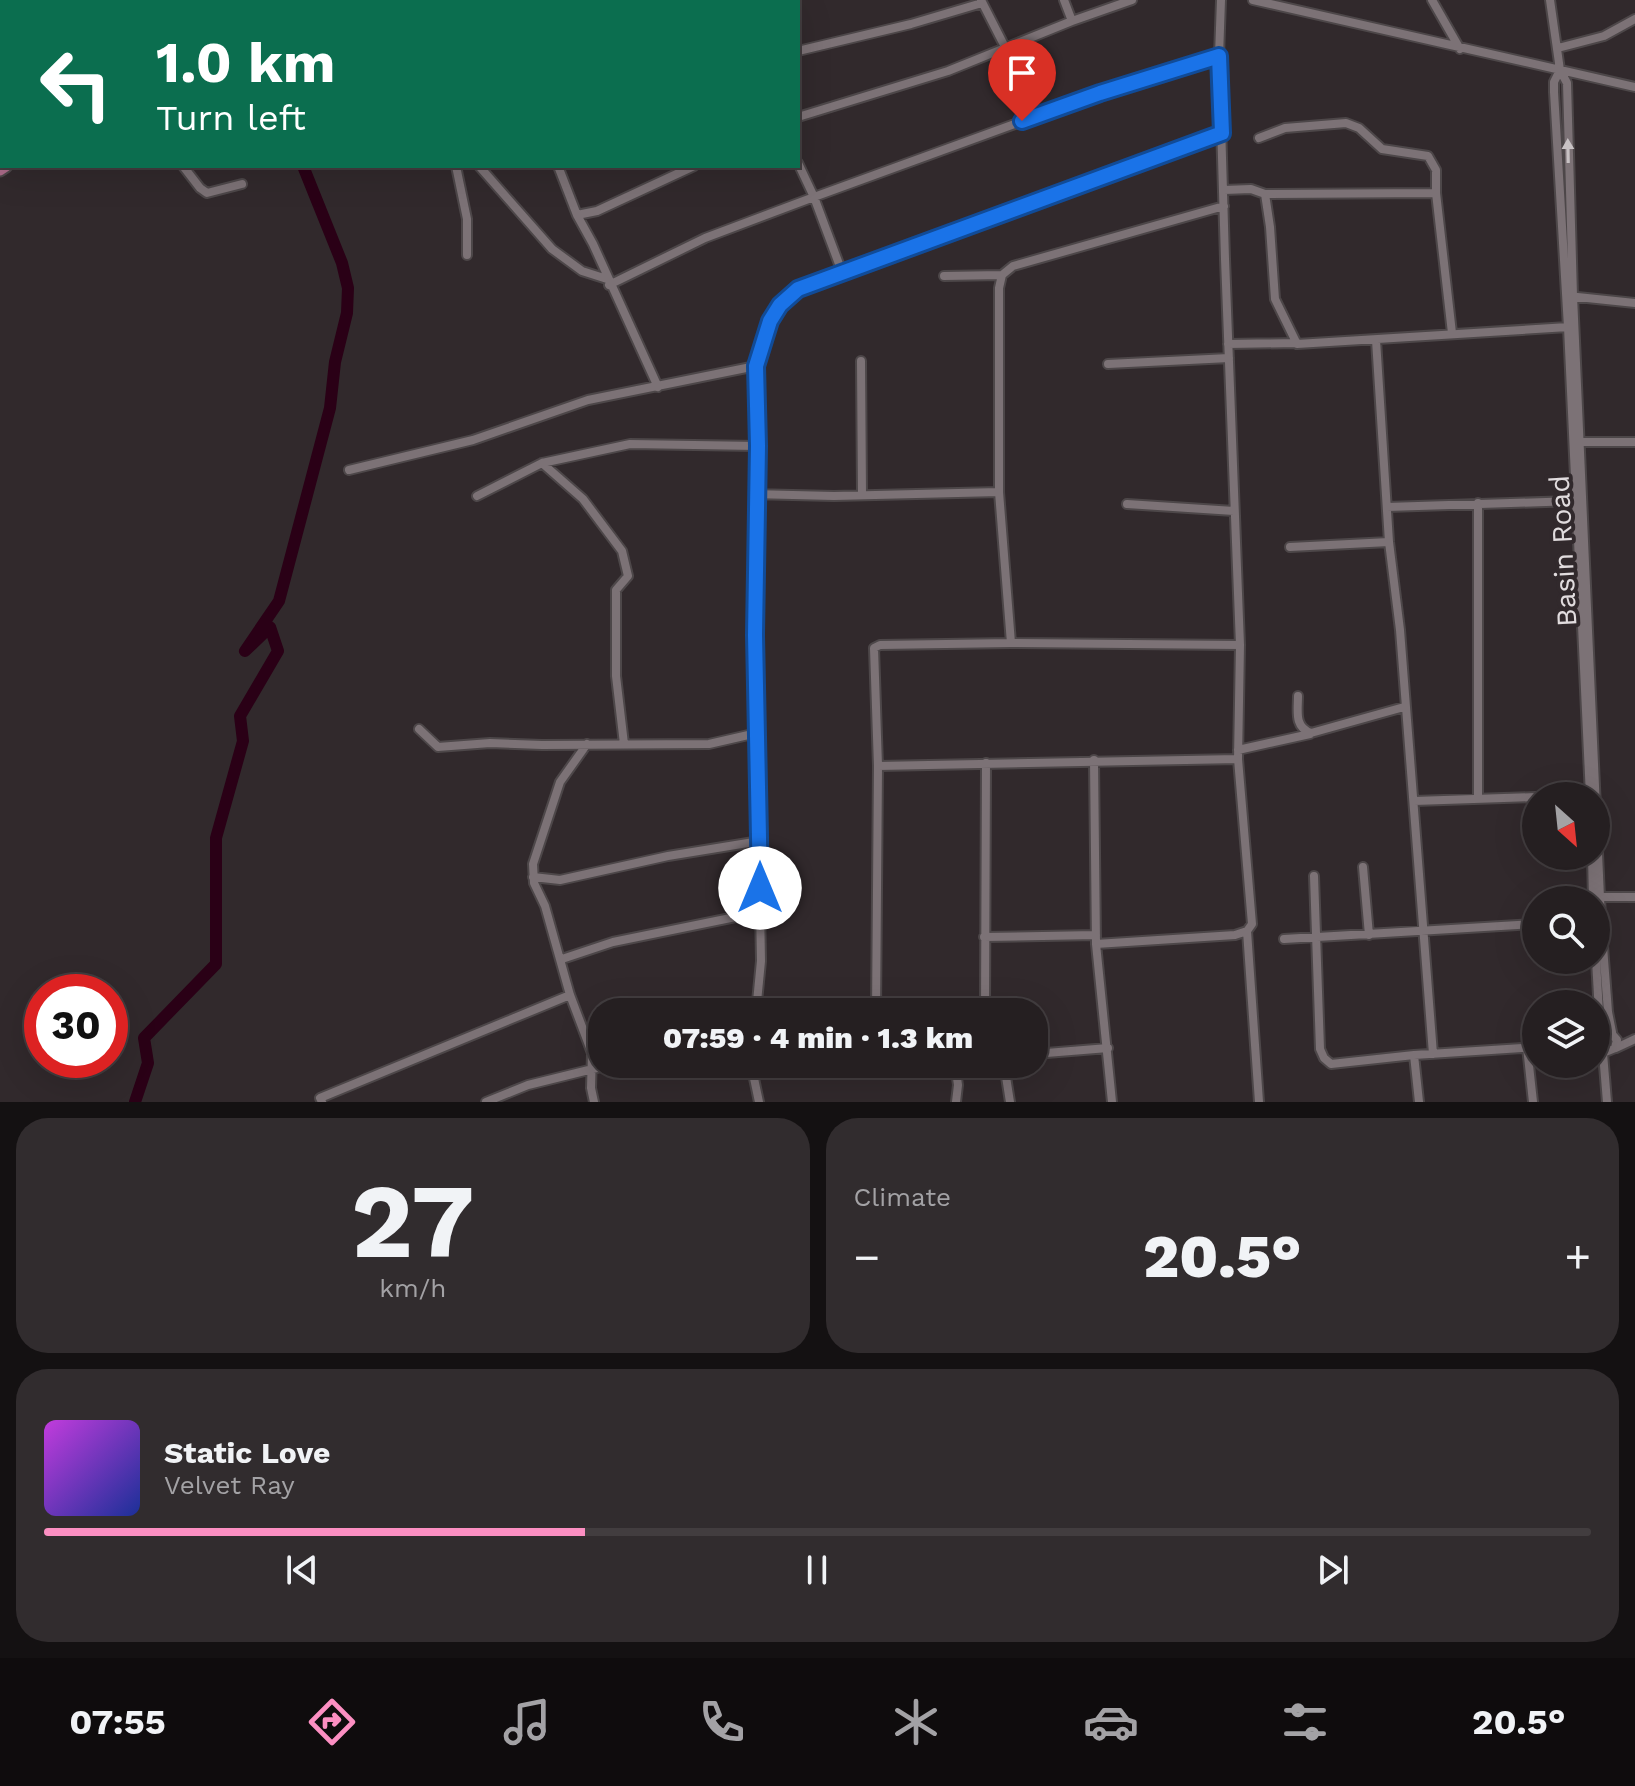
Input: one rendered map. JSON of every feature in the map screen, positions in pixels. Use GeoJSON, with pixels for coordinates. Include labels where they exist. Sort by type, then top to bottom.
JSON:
{"type":"FeatureCollection","features":[{"type":"Feature","properties":{"kind":"street"},"geometry":{"type":"LineString","coordinates":[[1064,0],[1072,21]]}},
{"type":"Feature","properties":{"kind":"street"},"geometry":{"type":"LineString","coordinates":[[800,116],[948,71],[1132,0]]}},
{"type":"Feature","properties":{"kind":"street"},"geometry":{"type":"LineString","coordinates":[[984,937],[1096,940],[1235,935],[1247,931],[1252,924],[1238,754],[1240,645],[1219,56],[1221,0]]}},
{"type":"Feature","properties":{"kind":"street"},"geometry":{"type":"LineString","coordinates":[[1253,0],[1635,87]]}},
{"type":"Feature","properties":{"kind":"street"},"geometry":{"type":"LineString","coordinates":[[1301,0],[1308,13]]}},
{"type":"Feature","properties":{"kind":"street"},"geometry":{"type":"LineString","coordinates":[[1432,0],[1460,49]]}},
{"type":"Feature","properties":{"kind":"street","name":"Basin Road"},"geometry":{"type":"LineString","coordinates":[[1550,0],[1560,70],[1567,83],[1570,296],[1596,886]]}},
{"type":"Feature","properties":{"kind":"street"},"geometry":{"type":"LineString","coordinates":[[800,51],[911,24],[982,1],[1005,47]]}},
{"type":"Feature","properties":{"kind":"street"},"geometry":{"type":"LineString","coordinates":[[1558,48],[1604,36],[1635,19]]}},
{"type":"Feature","properties":{"kind":"street"},"geometry":{"type":"LineString","coordinates":[[481,168],[552,249],[582,271],[608,282],[705,238],[814,197],[1100,93],[1219,56]]}},
{"type":"Feature","properties":{"kind":"street","name":"Basin Road"},"geometry":{"type":"LineString","coordinates":[[1560,70],[1554,82],[1554,92],[1570,296],[1568,327],[1576,442],[1575,501],[1588,684],[1590,782]]}},
{"type":"Feature","properties":{"kind":"street"},"geometry":{"type":"LineString","coordinates":[[1554,92],[1567,94]]}},
{"type":"Feature","properties":{"kind":"street"},"geometry":{"type":"LineString","coordinates":[[1259,138],[1285,128],[1346,123],[1359,128],[1382,149],[1428,156],[1436,170],[1452,333]]}},
{"type":"Feature","properties":{"kind":"street"},"geometry":{"type":"LineString","coordinates":[[757,998],[761,961],[756,366],[770,321],[780,305],[798,289],[1222,133]]}},
{"type":"Feature","properties":{"kind":"street"},"geometry":{"type":"LineString","coordinates":[[800,167],[842,272]]}},
{"type":"Feature","properties":{"kind":"street"},"geometry":{"type":"LineString","coordinates":[[185,168],[207,193],[242,184]]}},
{"type":"Feature","properties":{"kind":"street"},"geometry":{"type":"LineString","coordinates":[[456,168],[467,219],[467,255]]}},
{"type":"Feature","properties":{"kind":"street"},"geometry":{"type":"LineString","coordinates":[[559,168],[577,215],[658,387]]}},
{"type":"Feature","properties":{"kind":"street"},"geometry":{"type":"LineString","coordinates":[[577,215],[597,211],[690,168]]}},
{"type":"Feature","properties":{"kind":"street"},"geometry":{"type":"LineString","coordinates":[[1224,190],[1251,189],[1265,194],[1436,193]]}},
{"type":"Feature","properties":{"kind":"street"},"geometry":{"type":"LineString","coordinates":[[1265,194],[1275,299],[1297,343]]}},
{"type":"Feature","properties":{"kind":"street"},"geometry":{"type":"LineString","coordinates":[[1011,643],[999,492],[999,288],[1002,275],[1013,266],[1224,206]]}},
{"type":"Feature","properties":{"kind":"street"},"geometry":{"type":"LineString","coordinates":[[944,276],[1002,275]]}},
{"type":"Feature","properties":{"kind":"street"},"geometry":{"type":"LineString","coordinates":[[1570,296],[1635,303]]}},
{"type":"Feature","properties":{"kind":"street"},"geometry":{"type":"LineString","coordinates":[[1228,344],[1304,344],[1568,327]]}},
{"type":"Feature","properties":{"kind":"street"},"geometry":{"type":"LineString","coordinates":[[1376,340],[1389,542],[1400,630],[1433,1054]]}},
{"type":"Feature","properties":{"kind":"street"},"geometry":{"type":"LineString","coordinates":[[1108,364],[1229,358]]}},
{"type":"Feature","properties":{"kind":"street"},"geometry":{"type":"LineString","coordinates":[[861,361],[862,495]]}},
{"type":"Feature","properties":{"kind":"street"},"geometry":{"type":"LineString","coordinates":[[349,470],[473,440],[588,400],[756,366]]}},
{"type":"Feature","properties":{"kind":"street"},"geometry":{"type":"LineString","coordinates":[[1576,442],[1635,442]]}},
{"type":"Feature","properties":{"kind":"street"},"geometry":{"type":"LineString","coordinates":[[477,496],[542,463],[630,444],[758,446]]}},
{"type":"Feature","properties":{"kind":"street"},"geometry":{"type":"LineString","coordinates":[[542,463],[583,499],[622,551],[628,576],[616,590],[616,676],[624,744]]}},
{"type":"Feature","properties":{"kind":"street"},"geometry":{"type":"LineString","coordinates":[[757,494],[999,492]]}},
{"type":"Feature","properties":{"kind":"street"},"geometry":{"type":"LineString","coordinates":[[1387,507],[1575,501]]}},
{"type":"Feature","properties":{"kind":"street"},"geometry":{"type":"LineString","coordinates":[[1478,503],[1478,799]]}},
{"type":"Feature","properties":{"kind":"street"},"geometry":{"type":"LineString","coordinates":[[1127,504],[1234,511]]}},
{"type":"Feature","properties":{"kind":"street"},"geometry":{"type":"LineString","coordinates":[[1290,547],[1389,542]]}},
{"type":"Feature","properties":{"kind":"street"},"geometry":{"type":"LineString","coordinates":[[876,998],[878,766],[874,648],[880,645],[1011,643],[1240,645]]}},
{"type":"Feature","properties":{"kind":"street"},"geometry":{"type":"LineString","coordinates":[[1298,696],[1298,722],[1311,733]]}},
{"type":"Feature","properties":{"kind":"street"},"geometry":{"type":"LineString","coordinates":[[878,766],[1238,754],[1404,707]]}},
{"type":"Feature","properties":{"kind":"street"},"geometry":{"type":"LineString","coordinates":[[419,729],[438,747],[490,743],[709,744],[757,733]]}},
{"type":"Feature","properties":{"kind":"street"},"geometry":{"type":"LineString","coordinates":[[587,744],[560,782],[533,864],[533,877],[588,1042]]}},
{"type":"Feature","properties":{"kind":"street"},"geometry":{"type":"LineString","coordinates":[[1094,760],[1096,940],[1112,1102]]}},
{"type":"Feature","properties":{"kind":"street"},"geometry":{"type":"LineString","coordinates":[[985,998],[986,763]]}},
{"type":"Feature","properties":{"kind":"street"},"geometry":{"type":"LineString","coordinates":[[1414,801],[1522,797]]}},
{"type":"Feature","properties":{"kind":"street"},"geometry":{"type":"LineString","coordinates":[[533,877],[560,880],[668,856],[760,841]]}},
{"type":"Feature","properties":{"kind":"street"},"geometry":{"type":"LineString","coordinates":[[1363,867],[1369,935]]}},
{"type":"Feature","properties":{"kind":"street"},"geometry":{"type":"LineString","coordinates":[[1314,876],[1320,1049],[1327,1061],[1331,1064],[1522,1048]]}},
{"type":"Feature","properties":{"kind":"street"},"geometry":{"type":"LineString","coordinates":[[1610,898],[1635,897]]}},
{"type":"Feature","properties":{"kind":"street"},"geometry":{"type":"LineString","coordinates":[[562,959],[613,942],[760,912]]}},
{"type":"Feature","properties":{"kind":"street"},"geometry":{"type":"LineString","coordinates":[[1284,939],[1522,925]]}},
{"type":"Feature","properties":{"kind":"street"},"geometry":{"type":"LineString","coordinates":[[1247,931],[1259,1102]]}},
{"type":"Feature","properties":{"kind":"street","name":"Basin Road"},"geometry":{"type":"LineString","coordinates":[[1604,974],[1615,1048]]}},
{"type":"Feature","properties":{"kind":"street"},"geometry":{"type":"LineString","coordinates":[[322,1102],[320,1098],[570,995]]}},
{"type":"Feature","properties":{"kind":"street"},"geometry":{"type":"LineString","coordinates":[[1610,1033],[1635,1038]]}},
{"type":"Feature","properties":{"kind":"street"},"geometry":{"type":"LineString","coordinates":[[1610,1048],[1635,1038]]}},
{"type":"Feature","properties":{"kind":"street"},"geometry":{"type":"LineString","coordinates":[[1048,1053],[1108,1048]]}},
{"type":"Feature","properties":{"kind":"street"},"geometry":{"type":"LineString","coordinates":[[1414,1055],[1419,1102]]}},
{"type":"Feature","properties":{"kind":"street"},"geometry":{"type":"LineString","coordinates":[[486,1102],[528,1085],[588,1070]]}},
{"type":"Feature","properties":{"kind":"street"},"geometry":{"type":"LineString","coordinates":[[591,1078],[594,1102]]}},
{"type":"Feature","properties":{"kind":"street"},"geometry":{"type":"LineString","coordinates":[[754,1078],[759,1102]]}},
{"type":"Feature","properties":{"kind":"street"},"geometry":{"type":"LineString","coordinates":[[956,1102],[957,1078]]}},
{"type":"Feature","properties":{"kind":"street"},"geometry":{"type":"LineString","coordinates":[[1006,1078],[1010,1102]]}},
{"type":"Feature","properties":{"kind":"street"},"geometry":{"type":"LineString","coordinates":[[1533,1078],[1533,1102]]}},
{"type":"Feature","properties":{"kind":"street"},"geometry":{"type":"LineString","coordinates":[[1603,1078],[1607,1102]]}},
{"type":"Feature","properties":{"kind":"waterway"},"geometry":{"type":"LineString","coordinates":[[135,1102],[148,1063],[144,1038],[216,964],[216,838],[243,741],[240,716],[278,651],[270,627],[245,651],[279,601],[330,408],[335,362],[347,313],[348,288],[342,263],[304,168]]}},
{"type":"Feature","properties":{"kind":"route"},"geometry":{"type":"LineString","coordinates":[[760,888],[755,635],[756,366],[770,321],[780,305],[798,289],[1222,133],[1219,56],[1022,121]]}}]}
